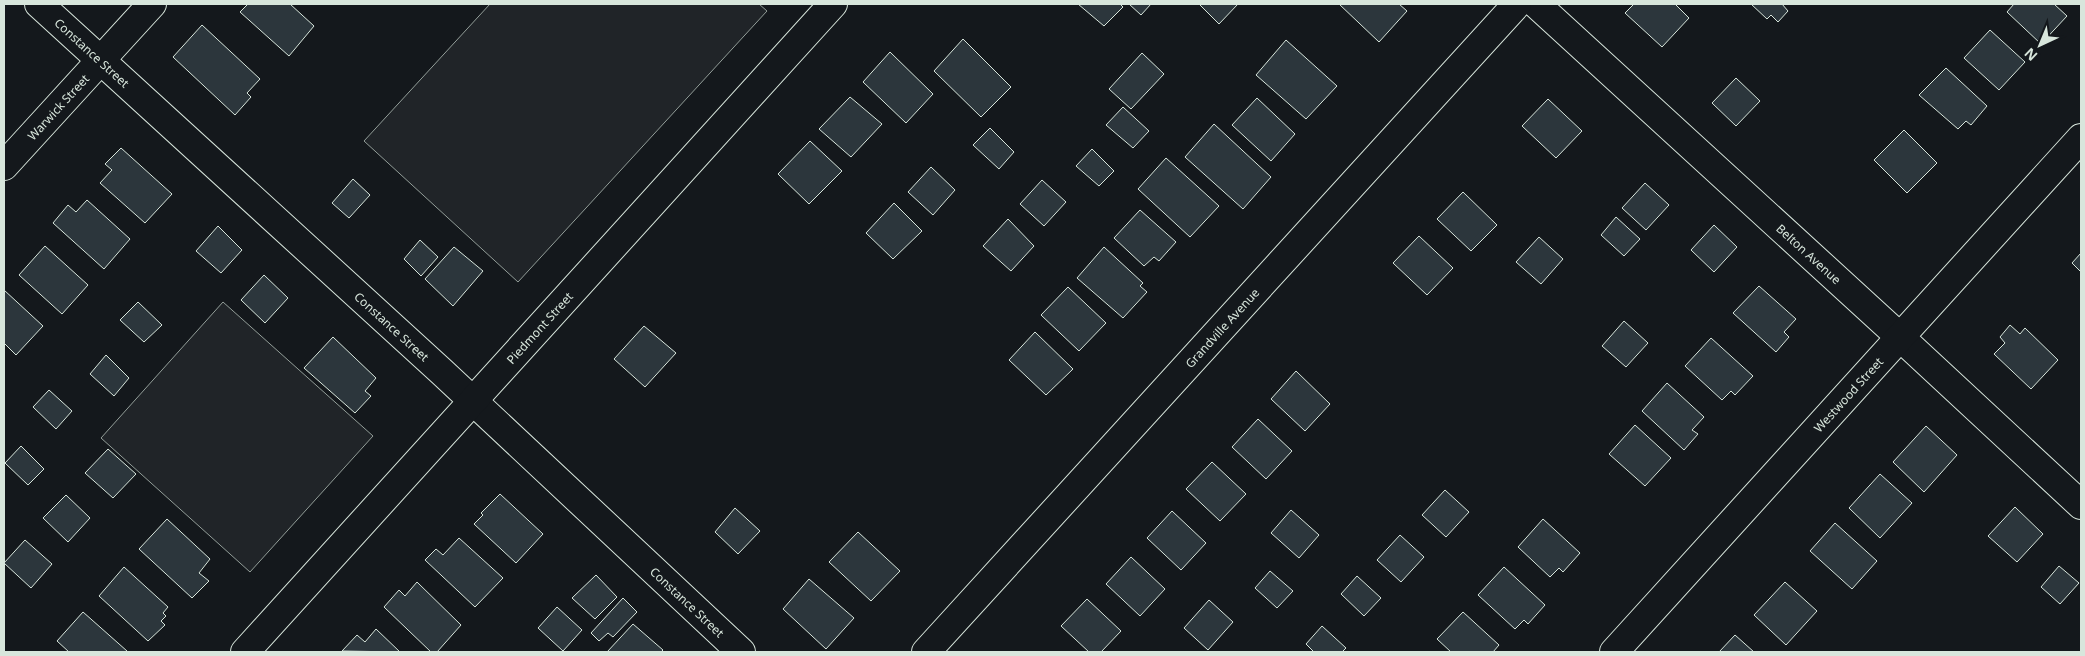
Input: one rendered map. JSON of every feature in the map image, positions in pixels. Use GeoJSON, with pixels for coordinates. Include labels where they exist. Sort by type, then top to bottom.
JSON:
{"type":"FeatureCollection","features":[{"type":"Feature","properties":{"kind":"street","name":"Constance Street"},"geometry":{"type":"LineString","coordinates":[[39,4],[473,402],[741,652]]}},
{"type":"Feature","properties":{"kind":"street","name":"Warwick Street"},"geometry":{"type":"LineString","coordinates":[[4,166],[152,4]]}},
{"type":"Feature","properties":{"kind":"street","name":"Piedmont Street"},"geometry":{"type":"LineString","coordinates":[[245,652],[833,4]]}},
{"type":"Feature","properties":{"kind":"street","name":"Grandville Avenue"},"geometry":{"type":"LineString","coordinates":[[926,652],[1517,4]]}},
{"type":"Feature","properties":{"kind":"street","name":"Belton Avenue"},"geometry":{"type":"LineString","coordinates":[[1536,4],[1900,337],[2081,506]]}},
{"type":"Feature","properties":{"kind":"street","name":"Westwood Street"},"geometry":{"type":"LineString","coordinates":[[1614,652],[2081,138]]}},
{"type":"Feature","properties":{"kind":"shaded area"},"geometry":{"type":"Polygon","coordinates":[[[490,4],[759,4],[767,11],[518,282],[364,141],[490,4]]]}},
{"type":"Feature","properties":{"kind":"shaded area"},"geometry":{"type":"Polygon","coordinates":[[[223,302],[373,436],[250,572],[101,438],[223,302]]]}},
{"type":"Feature","properties":{"kind":"building"},"geometry":{"type":"Polygon","coordinates":[[[248,4],[290,4],[314,26],[289,56],[240,12],[248,4]]]}},
{"type":"Feature","properties":{"kind":"building"},"geometry":{"type":"Polygon","coordinates":[[[1078,4],[1120,4],[1123,7],[1104,26],[1078,4]]]}},
{"type":"Feature","properties":{"kind":"building"},"geometry":{"type":"Polygon","coordinates":[[[1129,4],[1151,4],[1141,15],[1129,4]]]}},
{"type":"Feature","properties":{"kind":"building"},"geometry":{"type":"Polygon","coordinates":[[[1199,4],[1238,4],[1219,24],[1199,4]]]}},
{"type":"Feature","properties":{"kind":"building"},"geometry":{"type":"Polygon","coordinates":[[[1339,4],[1399,4],[1407,11],[1379,42],[1339,4]]]}},
{"type":"Feature","properties":{"kind":"building"},"geometry":{"type":"Polygon","coordinates":[[[1634,4],[1675,4],[1689,18],[1662,47],[1625,13],[1634,4]]]}},
{"type":"Feature","properties":{"kind":"building"},"geometry":{"type":"Polygon","coordinates":[[[1751,4],[1782,4],[1788,11],[1778,22],[1771,15],[1767,19],[1751,4]]]}},
{"type":"Feature","properties":{"kind":"building"},"geometry":{"type":"Polygon","coordinates":[[[2014,4],[2054,4],[2067,16],[2041,44],[2007,12],[2014,4]]]}},
{"type":"Feature","properties":{"kind":"building"},"geometry":{"type":"Polygon","coordinates":[[[202,25],[260,79],[247,93],[251,97],[235,115],[173,57],[202,25]]]}},
{"type":"Feature","properties":{"kind":"building"},"geometry":{"type":"Polygon","coordinates":[[[1990,30],[2025,62],[1999,90],[1964,58],[1990,30]]]}},
{"type":"Feature","properties":{"kind":"building"},"geometry":{"type":"Polygon","coordinates":[[[963,39],[1011,87],[981,117],[934,71],[963,39]]]}},
{"type":"Feature","properties":{"kind":"building"},"geometry":{"type":"Polygon","coordinates":[[[1286,40],[1337,86],[1306,119],[1256,75],[1286,40]]]}},
{"type":"Feature","properties":{"kind":"building"},"geometry":{"type":"Polygon","coordinates":[[[890,52],[933,94],[906,123],[863,82],[890,52]]]}},
{"type":"Feature","properties":{"kind":"building"},"geometry":{"type":"Polygon","coordinates":[[[1142,53],[1164,74],[1131,109],[1109,89],[1142,53]]]}},
{"type":"Feature","properties":{"kind":"building"},"geometry":{"type":"Polygon","coordinates":[[[1946,68],[1987,106],[1971,125],[1966,121],[1958,129],[1919,95],[1946,68]]]}},
{"type":"Feature","properties":{"kind":"building"},"geometry":{"type":"Polygon","coordinates":[[[1736,78],[1760,101],[1736,126],[1712,103],[1736,78]]]}},
{"type":"Feature","properties":{"kind":"building"},"geometry":{"type":"Polygon","coordinates":[[[850,97],[882,124],[851,157],[819,129],[850,97]]]}},
{"type":"Feature","properties":{"kind":"building"},"geometry":{"type":"Polygon","coordinates":[[[1257,98],[1295,134],[1271,161],[1232,125],[1257,98]]]}},
{"type":"Feature","properties":{"kind":"building"},"geometry":{"type":"Polygon","coordinates":[[[1548,99],[1582,131],[1556,158],[1522,126],[1548,99]]]}},
{"type":"Feature","properties":{"kind":"building"},"geometry":{"type":"Polygon","coordinates":[[[1123,107],[1149,131],[1133,148],[1106,125],[1123,107]]]}},
{"type":"Feature","properties":{"kind":"building"},"geometry":{"type":"Polygon","coordinates":[[[1214,124],[1271,177],[1243,209],[1185,157],[1214,124]]]}},
{"type":"Feature","properties":{"kind":"building"},"geometry":{"type":"Polygon","coordinates":[[[990,128],[1014,152],[999,169],[973,145],[990,128]]]}},
{"type":"Feature","properties":{"kind":"building"},"geometry":{"type":"Polygon","coordinates":[[[1904,130],[1937,163],[1907,193],[1874,160],[1904,130]]]}},
{"type":"Feature","properties":{"kind":"building"},"geometry":{"type":"Polygon","coordinates":[[[810,141],[842,171],[809,204],[778,174],[810,141]]]}},
{"type":"Feature","properties":{"kind":"building"},"geometry":{"type":"Polygon","coordinates":[[[121,148],[172,194],[145,223],[100,183],[112,170],[105,164],[121,148]]]}},
{"type":"Feature","properties":{"kind":"building"},"geometry":{"type":"Polygon","coordinates":[[[1092,149],[1114,171],[1099,186],[1076,166],[1092,149]]]}},
{"type":"Feature","properties":{"kind":"building"},"geometry":{"type":"Polygon","coordinates":[[[1166,158],[1219,206],[1190,237],[1138,189],[1166,158]]]}},
{"type":"Feature","properties":{"kind":"building"},"geometry":{"type":"Polygon","coordinates":[[[931,167],[955,190],[933,215],[908,192],[931,167]]]}},
{"type":"Feature","properties":{"kind":"building"},"geometry":{"type":"Polygon","coordinates":[[[353,179],[370,195],[349,218],[332,203],[353,179]]]}},
{"type":"Feature","properties":{"kind":"building"},"geometry":{"type":"Polygon","coordinates":[[[1042,180],[1066,202],[1044,226],[1020,204],[1042,180]]]}},
{"type":"Feature","properties":{"kind":"building"},"geometry":{"type":"Polygon","coordinates":[[[1645,183],[1669,205],[1646,230],[1622,208],[1645,183]]]}},
{"type":"Feature","properties":{"kind":"building"},"geometry":{"type":"Polygon","coordinates":[[[1463,192],[1497,225],[1471,251],[1437,219],[1463,192]]]}},
{"type":"Feature","properties":{"kind":"building"},"geometry":{"type":"Polygon","coordinates":[[[87,200],[130,239],[104,269],[53,223],[68,205],[76,212],[87,200]]]}},
{"type":"Feature","properties":{"kind":"building"},"geometry":{"type":"Polygon","coordinates":[[[894,203],[922,231],[893,259],[866,233],[894,203]]]}},
{"type":"Feature","properties":{"kind":"building"},"geometry":{"type":"Polygon","coordinates":[[[1140,210],[1176,242],[1159,261],[1154,257],[1144,266],[1114,238],[1140,210]]]}},
{"type":"Feature","properties":{"kind":"building"},"geometry":{"type":"Polygon","coordinates":[[[1616,217],[1640,239],[1624,256],[1601,235],[1616,217]]]}},
{"type":"Feature","properties":{"kind":"building"},"geometry":{"type":"Polygon","coordinates":[[[1008,219],[1034,246],[1011,271],[983,246],[1008,219]]]}},
{"type":"Feature","properties":{"kind":"building"},"geometry":{"type":"Polygon","coordinates":[[[1714,225],[1737,247],[1714,272],[1691,250],[1714,225]]]}},
{"type":"Feature","properties":{"kind":"building"},"geometry":{"type":"Polygon","coordinates":[[[218,226],[242,250],[221,273],[196,251],[218,226]]]}},
{"type":"Feature","properties":{"kind":"building"},"geometry":{"type":"Polygon","coordinates":[[[1419,236],[1453,268],[1427,295],[1393,263],[1419,236]]]}},
{"type":"Feature","properties":{"kind":"building"},"geometry":{"type":"Polygon","coordinates":[[[1539,237],[1563,259],[1541,284],[1516,262],[1539,237]]]}},
{"type":"Feature","properties":{"kind":"building"},"geometry":{"type":"Polygon","coordinates":[[[420,240],[438,257],[421,276],[404,259],[420,240]]]}},
{"type":"Feature","properties":{"kind":"building"},"geometry":{"type":"Polygon","coordinates":[[[45,246],[88,285],[62,314],[19,275],[45,246]]]}},
{"type":"Feature","properties":{"kind":"building"},"geometry":{"type":"Polygon","coordinates":[[[454,247],[483,271],[453,306],[425,279],[454,247]]]}},
{"type":"Feature","properties":{"kind":"building"},"geometry":{"type":"Polygon","coordinates":[[[1104,247],[1143,283],[1140,286],[1147,292],[1123,318],[1077,278],[1104,247]]]}},
{"type":"Feature","properties":{"kind":"building"},"geometry":{"type":"Polygon","coordinates":[[[2081,253],[2081,272],[2072,263],[2081,253]]]}},
{"type":"Feature","properties":{"kind":"building"},"geometry":{"type":"Polygon","coordinates":[[[264,275],[288,298],[265,323],[241,300],[264,275]]]}},
{"type":"Feature","properties":{"kind":"building"},"geometry":{"type":"Polygon","coordinates":[[[1759,286],[1796,319],[1784,332],[1789,337],[1776,352],[1733,313],[1759,286]]]}},
{"type":"Feature","properties":{"kind":"building"},"geometry":{"type":"Polygon","coordinates":[[[1068,287],[1106,323],[1079,351],[1041,315],[1068,287]]]}},
{"type":"Feature","properties":{"kind":"building"},"geometry":{"type":"Polygon","coordinates":[[[4,290],[43,326],[16,355],[4,343],[4,290]]]}},
{"type":"Feature","properties":{"kind":"building"},"geometry":{"type":"Polygon","coordinates":[[[138,302],[162,325],[144,342],[120,320],[138,302]]]}},
{"type":"Feature","properties":{"kind":"building"},"geometry":{"type":"Polygon","coordinates":[[[1624,321],[1648,343],[1626,367],[1602,346],[1624,321]]]}},
{"type":"Feature","properties":{"kind":"building"},"geometry":{"type":"Polygon","coordinates":[[[2010,325],[2020,334],[2025,328],[2058,360],[2031,389],[1994,354],[2005,343],[2000,337],[2010,325]]]}},
{"type":"Feature","properties":{"kind":"building"},"geometry":{"type":"Polygon","coordinates":[[[644,326],[676,353],[645,387],[614,359],[644,326]]]}},
{"type":"Feature","properties":{"kind":"building"},"geometry":{"type":"Polygon","coordinates":[[[1035,332],[1073,369],[1046,395],[1009,360],[1035,332]]]}},
{"type":"Feature","properties":{"kind":"building"},"geometry":{"type":"Polygon","coordinates":[[[333,337],[376,378],[365,391],[371,396],[355,413],[304,368],[333,337]]]}},
{"type":"Feature","properties":{"kind":"building"},"geometry":{"type":"Polygon","coordinates":[[[1711,338],[1753,376],[1735,395],[1731,391],[1722,400],[1685,366],[1711,338]]]}},
{"type":"Feature","properties":{"kind":"building"},"geometry":{"type":"Polygon","coordinates":[[[106,355],[129,378],[114,396],[90,374],[106,355]]]}},
{"type":"Feature","properties":{"kind":"building"},"geometry":{"type":"Polygon","coordinates":[[[1296,371],[1330,404],[1305,431],[1271,399],[1296,371]]]}},
{"type":"Feature","properties":{"kind":"building"},"geometry":{"type":"Polygon","coordinates":[[[1667,383],[1704,417],[1692,430],[1698,434],[1684,450],[1642,411],[1667,383]]]}},
{"type":"Feature","properties":{"kind":"building"},"geometry":{"type":"Polygon","coordinates":[[[49,390],[72,411],[56,429],[33,407],[49,390]]]}},
{"type":"Feature","properties":{"kind":"building"},"geometry":{"type":"Polygon","coordinates":[[[1258,419],[1292,451],[1266,479],[1232,447],[1258,419]]]}},
{"type":"Feature","properties":{"kind":"building"},"geometry":{"type":"Polygon","coordinates":[[[1635,425],[1671,458],[1645,486],[1609,454],[1635,425]]]}},
{"type":"Feature","properties":{"kind":"building"},"geometry":{"type":"Polygon","coordinates":[[[1926,426],[1957,455],[1924,492],[1893,462],[1926,426]]]}},
{"type":"Feature","properties":{"kind":"building"},"geometry":{"type":"Polygon","coordinates":[[[21,446],[44,469],[28,485],[5,463],[21,446]]]}},
{"type":"Feature","properties":{"kind":"building"},"geometry":{"type":"Polygon","coordinates":[[[108,449],[136,474],[113,498],[85,473],[108,449]]]}},
{"type":"Feature","properties":{"kind":"building"},"geometry":{"type":"Polygon","coordinates":[[[1212,462],[1246,494],[1220,521],[1186,489],[1212,462]]]}},
{"type":"Feature","properties":{"kind":"building"},"geometry":{"type":"Polygon","coordinates":[[[1880,474],[1912,503],[1880,538],[1849,508],[1880,474]]]}},
{"type":"Feature","properties":{"kind":"building"},"geometry":{"type":"Polygon","coordinates":[[[1445,490],[1469,512],[1446,537],[1422,515],[1445,490]]]}},
{"type":"Feature","properties":{"kind":"building"},"geometry":{"type":"Polygon","coordinates":[[[500,494],[543,534],[516,563],[474,524],[483,515],[481,513],[500,494]]]}},
{"type":"Feature","properties":{"kind":"building"},"geometry":{"type":"Polygon","coordinates":[[[66,495],[90,518],[68,542],[43,518],[66,495]]]}},
{"type":"Feature","properties":{"kind":"building"},"geometry":{"type":"Polygon","coordinates":[[[2015,507],[2043,534],[2017,562],[1988,536],[2015,507]]]}},
{"type":"Feature","properties":{"kind":"building"},"geometry":{"type":"Polygon","coordinates":[[[735,508],[760,531],[738,554],[715,532],[735,508]]]}},
{"type":"Feature","properties":{"kind":"building"},"geometry":{"type":"Polygon","coordinates":[[[1291,510],[1319,535],[1299,558],[1271,533],[1291,510]]]}},
{"type":"Feature","properties":{"kind":"building"},"geometry":{"type":"Polygon","coordinates":[[[1172,511],[1206,543],[1181,570],[1147,538],[1172,511]]]}},
{"type":"Feature","properties":{"kind":"building"},"geometry":{"type":"Polygon","coordinates":[[[167,519],[210,559],[199,573],[209,581],[192,598],[139,549],[167,519]]]}},
{"type":"Feature","properties":{"kind":"building"},"geometry":{"type":"Polygon","coordinates":[[[1543,519],[1580,553],[1563,572],[1559,568],[1550,577],[1518,547],[1543,519]]]}},
{"type":"Feature","properties":{"kind":"building"},"geometry":{"type":"Polygon","coordinates":[[[1835,523],[1877,561],[1852,589],[1810,551],[1835,523]]]}},
{"type":"Feature","properties":{"kind":"building"},"geometry":{"type":"Polygon","coordinates":[[[858,532],[900,571],[871,601],[829,562],[858,532]]]}},
{"type":"Feature","properties":{"kind":"building"},"geometry":{"type":"Polygon","coordinates":[[[1400,535],[1424,557],[1401,582],[1377,560],[1400,535]]]}},
{"type":"Feature","properties":{"kind":"building"},"geometry":{"type":"Polygon","coordinates":[[[459,538],[503,578],[475,607],[425,560],[436,549],[443,555],[459,538]]]}},
{"type":"Feature","properties":{"kind":"building"},"geometry":{"type":"Polygon","coordinates":[[[25,540],[52,564],[31,588],[4,563],[25,540]]]}},
{"type":"Feature","properties":{"kind":"building"},"geometry":{"type":"Polygon","coordinates":[[[1131,557],[1165,589],[1140,616],[1106,584],[1131,557]]]}},
{"type":"Feature","properties":{"kind":"building"},"geometry":{"type":"Polygon","coordinates":[[[2059,566],[2079,583],[2060,604],[2041,587],[2059,566]]]}},
{"type":"Feature","properties":{"kind":"building"},"geometry":{"type":"Polygon","coordinates":[[[124,567],[168,607],[163,613],[166,616],[161,621],[165,625],[148,641],[99,596],[124,567]]]}},
{"type":"Feature","properties":{"kind":"building"},"geometry":{"type":"Polygon","coordinates":[[[1504,567],[1545,605],[1528,624],[1524,620],[1515,629],[1478,595],[1504,567]]]}},
{"type":"Feature","properties":{"kind":"building"},"geometry":{"type":"Polygon","coordinates":[[[1270,571],[1293,591],[1277,608],[1255,588],[1270,571]]]}},
{"type":"Feature","properties":{"kind":"building"},"geometry":{"type":"Polygon","coordinates":[[[596,575],[617,597],[595,619],[572,598],[596,575]]]}},
{"type":"Feature","properties":{"kind":"building"},"geometry":{"type":"Polygon","coordinates":[[[1357,576],[1381,598],[1364,616],[1341,594],[1357,576]]]}},
{"type":"Feature","properties":{"kind":"building"},"geometry":{"type":"Polygon","coordinates":[[[809,579],[854,618],[826,649],[783,609],[809,579]]]}},
{"type":"Feature","properties":{"kind":"building"},"geometry":{"type":"Polygon","coordinates":[[[417,582],[461,625],[437,652],[431,652],[384,607],[399,590],[405,596],[417,582]]]}},
{"type":"Feature","properties":{"kind":"building"},"geometry":{"type":"Polygon","coordinates":[[[1785,582],[1817,611],[1786,645],[1754,615],[1785,582]]]}},
{"type":"Feature","properties":{"kind":"building"},"geometry":{"type":"Polygon","coordinates":[[[623,598],[637,612],[613,637],[608,633],[599,641],[591,633],[623,598]]]}},
{"type":"Feature","properties":{"kind":"building"},"geometry":{"type":"Polygon","coordinates":[[[1087,599],[1121,631],[1101,652],[1089,652],[1061,626],[1087,599]]]}},
{"type":"Feature","properties":{"kind":"building"},"geometry":{"type":"Polygon","coordinates":[[[1209,600],[1233,622],[1208,650],[1184,628],[1209,600]]]}},
{"type":"Feature","properties":{"kind":"building"},"geometry":{"type":"Polygon","coordinates":[[[557,607],[582,630],[563,651],[538,628],[557,607]]]}},
{"type":"Feature","properties":{"kind":"building"},"geometry":{"type":"Polygon","coordinates":[[[83,612],[127,651],[69,652],[57,641],[83,612]]]}},
{"type":"Feature","properties":{"kind":"building"},"geometry":{"type":"Polygon","coordinates":[[[1463,612],[1499,645],[1493,652],[1451,652],[1437,639],[1463,612]]]}},
{"type":"Feature","properties":{"kind":"building"},"geometry":{"type":"Polygon","coordinates":[[[633,624],[663,650],[661,652],[607,652],[633,624]]]}},
{"type":"Feature","properties":{"kind":"building"},"geometry":{"type":"Polygon","coordinates":[[[1322,626],[1346,648],[1342,652],[1314,652],[1306,644],[1322,626]]]}},
{"type":"Feature","properties":{"kind":"building"},"geometry":{"type":"Polygon","coordinates":[[[376,629],[400,652],[342,651],[357,635],[365,642],[376,629]]]}},
{"type":"Feature","properties":{"kind":"building"},"geometry":{"type":"Polygon","coordinates":[[[1735,635],[1754,652],[1719,652],[1735,635]]]}}]}
